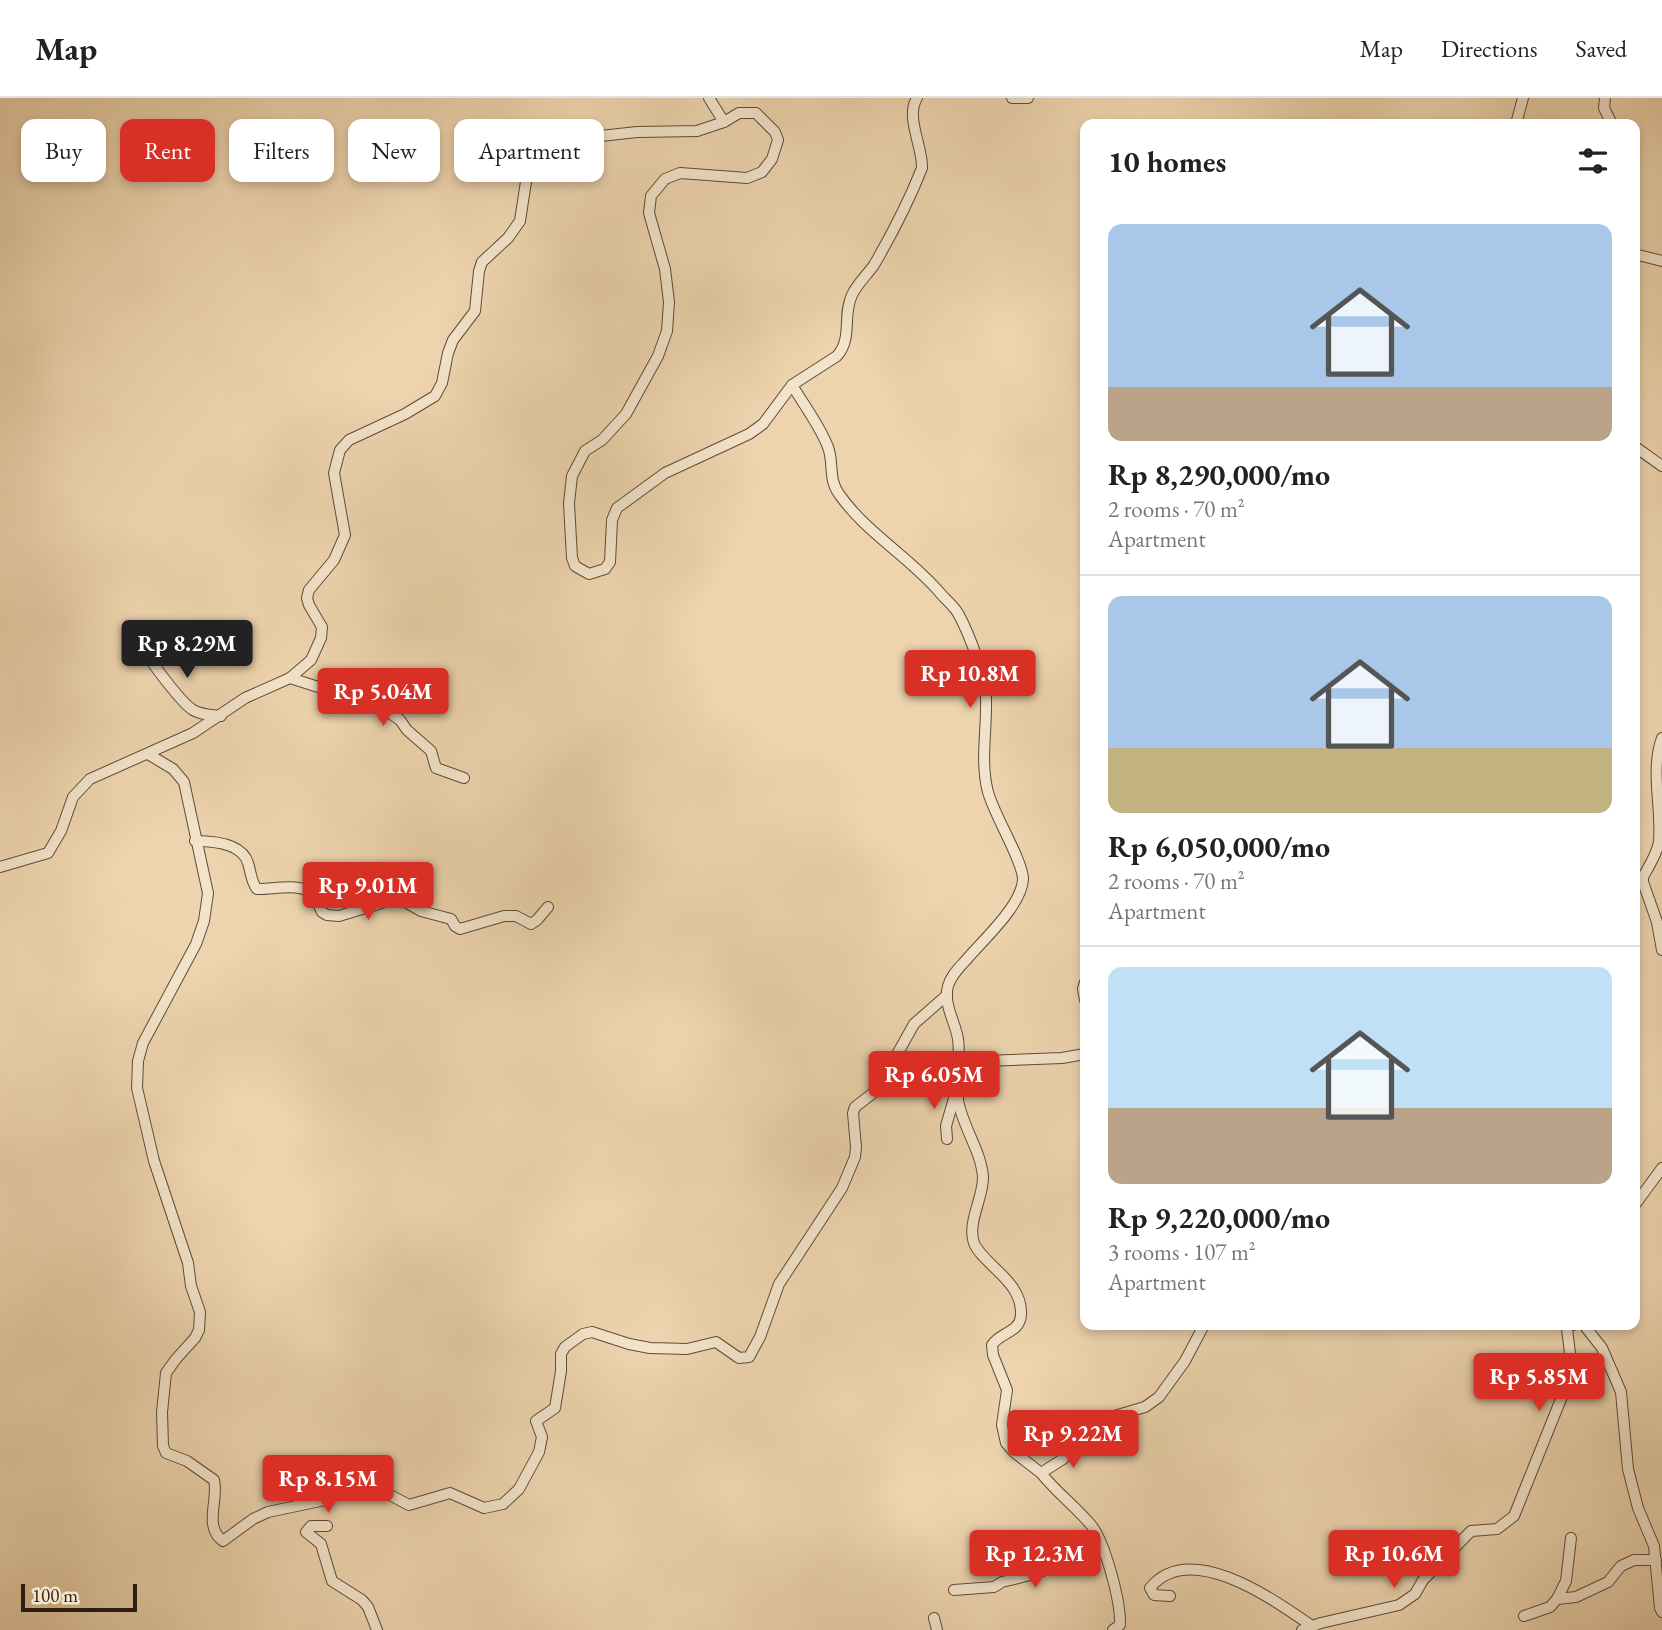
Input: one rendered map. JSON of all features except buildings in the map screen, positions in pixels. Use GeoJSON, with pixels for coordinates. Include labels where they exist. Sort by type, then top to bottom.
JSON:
{"type":"FeatureCollection","features":[{"type":"Feature","properties":{"kind":"street"},"geometry":{"type":"LineString","coordinates":[[709,98],[724,122]]}},
{"type":"Feature","properties":{"kind":"street"},"geometry":{"type":"LineString","coordinates":[[0,867],[48,853],[57,839],[73,797],[83,784],[193,733],[245,698],[290,678],[311,660],[322,627],[309,605],[309,590],[334,560],[345,535],[334,473],[340,450],[349,440],[405,414],[435,396],[442,383],[453,340],[475,311],[482,262],[508,238],[520,221],[530,162],[536,153],[564,140],[637,132],[697,131],[724,122],[740,113],[756,113],[777,135],[776,150],[767,167],[753,176],[729,178],[680,173],[665,179],[651,196],[649,213],[665,269],[668,291],[667,331],[657,356],[626,414],[602,439],[584,451],[572,476],[569,503],[570,546],[575,566],[589,574],[606,569],[612,554],[612,520],[617,508],[665,473],[749,434],[763,424],[792,385],[842,350],[853,293],[882,250],[917,180],[922,163],[913,115],[917,98]]}},
{"type":"Feature","properties":{"kind":"street"},"geometry":{"type":"LineString","coordinates":[[1517,119],[1523,98]]}},
{"type":"Feature","properties":{"kind":"street"},"geometry":{"type":"LineString","coordinates":[[1605,98],[1604,108],[1610,119]]}},
{"type":"Feature","properties":{"kind":"street"},"geometry":{"type":"LineString","coordinates":[[1640,256],[1662,261]]}},
{"type":"Feature","properties":{"kind":"street"},"geometry":{"type":"LineString","coordinates":[[792,385],[815,422],[832,460],[830,469],[838,494],[864,522],[926,575],[959,614],[976,657],[985,692],[986,782],[1023,881],[1014,905],[953,975],[947,995],[958,1039],[957,1087],[965,1127],[982,1171],[983,1188],[973,1230],[975,1244],[1007,1280],[1021,1310],[1017,1326],[997,1338],[992,1345],[993,1355],[1007,1390],[1003,1436],[1009,1448],[1041,1473],[1090,1524],[1104,1550],[1120,1610],[1120,1625],[1112,1630]]}},
{"type":"Feature","properties":{"kind":"street"},"geometry":{"type":"LineString","coordinates":[[1640,450],[1662,466]]}},
{"type":"Feature","properties":{"kind":"street"},"geometry":{"type":"LineString","coordinates":[[145,648],[149,659],[187,706],[198,713],[221,716]]}},
{"type":"Feature","properties":{"kind":"street"},"geometry":{"type":"LineString","coordinates":[[290,678],[381,707],[400,720],[407,730],[431,751],[436,768],[464,778]]}},
{"type":"Feature","properties":{"kind":"street"},"geometry":{"type":"LineString","coordinates":[[1662,738],[1657,758],[1659,843],[1643,877],[1657,922],[1662,950]]}},
{"type":"Feature","properties":{"kind":"street"},"geometry":{"type":"LineString","coordinates":[[148,754],[173,769],[184,782],[208,893],[204,920],[196,944],[140,1052],[137,1088],[154,1161],[188,1262],[191,1286],[200,1312],[199,1330],[195,1338],[166,1373],[162,1412],[164,1449],[166,1453],[187,1461],[215,1480],[213,1527],[217,1537],[223,1541],[261,1516],[280,1508],[325,1500],[352,1480],[371,1485],[410,1505],[450,1493],[484,1508],[503,1504],[519,1489],[539,1452],[542,1437],[536,1420],[555,1408],[562,1351],[583,1334],[592,1332],[639,1347],[663,1349],[687,1349],[716,1342],[739,1358],[748,1357],[760,1337],[779,1284],[846,1180],[856,1147],[854,1110],[872,1094],[885,1076],[914,1024],[947,995]]}},
{"type":"Feature","properties":{"kind":"street"},"geometry":{"type":"LineString","coordinates":[[195,841],[220,843],[242,853],[247,859],[253,884],[257,889],[307,890],[315,896],[322,912],[334,916],[398,898],[421,911],[451,919],[456,928],[462,929],[504,916],[516,916],[531,924],[548,907]]}},
{"type":"Feature","properties":{"kind":"street"},"geometry":{"type":"LineString","coordinates":[[958,1062],[1080,1055]]}},
{"type":"Feature","properties":{"kind":"street"},"geometry":{"type":"LineString","coordinates":[[947,1139],[948,1118],[957,1087]]}},
{"type":"Feature","properties":{"kind":"street"},"geometry":{"type":"LineString","coordinates":[[1640,1198],[1662,1168]]}},
{"type":"Feature","properties":{"kind":"street"},"geometry":{"type":"LineString","coordinates":[[1041,1473],[1063,1459],[1093,1425],[1104,1419],[1143,1408],[1159,1397],[1185,1362],[1201,1330]]}},
{"type":"Feature","properties":{"kind":"street"},"geometry":{"type":"LineString","coordinates":[[1170,1596],[1154,1595],[1150,1588],[1173,1572],[1213,1572],[1264,1596],[1307,1628],[1399,1605],[1410,1599],[1423,1580],[1475,1529],[1493,1531],[1514,1516],[1567,1384],[1571,1361],[1567,1330]]}},
{"type":"Feature","properties":{"kind":"street"},"geometry":{"type":"LineString","coordinates":[[1588,1330],[1602,1349],[1617,1381],[1625,1448],[1633,1489],[1654,1546],[1658,1598],[1662,1612]]}},
{"type":"Feature","properties":{"kind":"street"},"geometry":{"type":"LineString","coordinates":[[327,1526],[309,1527],[306,1532],[321,1544],[332,1581],[369,1607],[377,1630]]}},
{"type":"Feature","properties":{"kind":"street"},"geometry":{"type":"LineString","coordinates":[[1524,1616],[1550,1607],[1557,1600],[1566,1581],[1571,1538]]}},
{"type":"Feature","properties":{"kind":"street"},"geometry":{"type":"LineString","coordinates":[[954,1590],[994,1587],[1002,1582],[1104,1550]]}},
{"type":"Feature","properties":{"kind":"street"},"geometry":{"type":"LineString","coordinates":[[1557,1600],[1576,1597],[1608,1582],[1621,1566],[1634,1560],[1656,1560]]}},
{"type":"Feature","properties":{"kind":"street"},"geometry":{"type":"LineString","coordinates":[[933,1618],[937,1630]]}}]}
